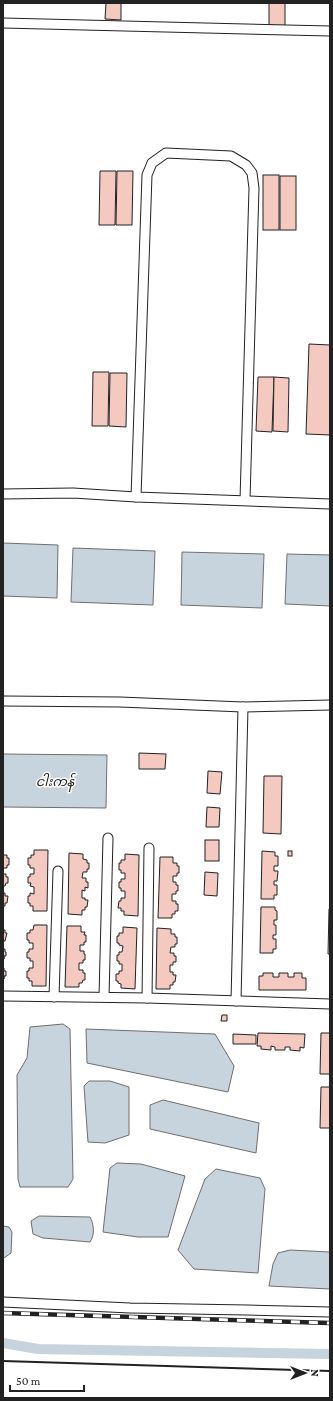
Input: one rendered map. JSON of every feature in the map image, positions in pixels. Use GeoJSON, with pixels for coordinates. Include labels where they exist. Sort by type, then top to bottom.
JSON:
{"type":"FeatureCollection","features":[{"type":"Feature","properties":{"kind":"street"},"geometry":{"type":"LineString","coordinates":[[3,23],[330,31]]}},
{"type":"Feature","properties":{"kind":"street"},"geometry":{"type":"LineString","coordinates":[[136,497],[147,175],[152,163],[166,153],[231,156],[246,165],[252,174],[254,188],[245,500]]}},
{"type":"Feature","properties":{"kind":"street"},"geometry":{"type":"LineString","coordinates":[[3,494],[73,494],[330,504]]}},
{"type":"Feature","properties":{"kind":"street"},"geometry":{"type":"LineString","coordinates":[[3,701],[120,702],[243,707],[330,705]]}},
{"type":"Feature","properties":{"kind":"street"},"geometry":{"type":"LineString","coordinates":[[236,1001],[243,707]]}},
{"type":"Feature","properties":{"kind":"street"},"geometry":{"type":"LineString","coordinates":[[104,998],[108,838]]}},
{"type":"Feature","properties":{"kind":"street"},"geometry":{"type":"LineString","coordinates":[[147,998],[149,848]]}},
{"type":"Feature","properties":{"kind":"street"},"geometry":{"type":"LineString","coordinates":[[54,997],[58,871]]}},
{"type":"Feature","properties":{"kind":"street"},"geometry":{"type":"LineString","coordinates":[[3,996],[147,998],[330,1004]]}},
{"type":"Feature","properties":{"kind":"street"},"geometry":{"type":"LineString","coordinates":[[3,1302],[130,1308],[330,1312]]}},
{"type":"Feature","properties":{"kind":"water"},"geometry":{"type":"Polygon","coordinates":[[[3,543],[58,545],[57,598],[3,596],[3,543]]]}},
{"type":"Feature","properties":{"kind":"water"},"geometry":{"type":"Polygon","coordinates":[[[73,548],[155,551],[153,605],[71,602],[73,548]]]}},
{"type":"Feature","properties":{"kind":"water"},"geometry":{"type":"Polygon","coordinates":[[[182,552],[264,554],[262,608],[181,605],[182,552]]]}},
{"type":"Feature","properties":{"kind":"water"},"geometry":{"type":"Polygon","coordinates":[[[287,554],[330,555],[330,606],[285,604],[287,554]]]}},
{"type":"Feature","properties":{"kind":"water","name":"ငါးကန်"},"geometry":{"type":"Polygon","coordinates":[[[3,754],[107,755],[106,808],[3,807],[3,754]]]}},
{"type":"Feature","properties":{"kind":"water"},"geometry":{"type":"Polygon","coordinates":[[[63,1024],[70,1029],[73,1179],[68,1187],[20,1187],[18,1179],[17,1075],[27,1058],[30,1027],[63,1024]]]}},
{"type":"Feature","properties":{"kind":"water"},"geometry":{"type":"Polygon","coordinates":[[[86,1029],[215,1034],[234,1066],[228,1092],[87,1063],[86,1029]]]}},
{"type":"Feature","properties":{"kind":"water"},"geometry":{"type":"Polygon","coordinates":[[[89,1081],[110,1081],[129,1087],[129,1135],[105,1143],[88,1142],[84,1086],[89,1081]]]}},
{"type":"Feature","properties":{"kind":"water"},"geometry":{"type":"Polygon","coordinates":[[[163,1100],[259,1123],[256,1153],[150,1129],[150,1105],[163,1100]]]}},
{"type":"Feature","properties":{"kind":"water"},"geometry":{"type":"Polygon","coordinates":[[[117,1163],[141,1164],[185,1176],[168,1237],[138,1237],[103,1232],[110,1168],[117,1163]]]}},
{"type":"Feature","properties":{"kind":"water"},"geometry":{"type":"Polygon","coordinates":[[[216,1169],[260,1178],[265,1189],[258,1273],[194,1269],[178,1250],[205,1179],[216,1169]]]}},
{"type":"Feature","properties":{"kind":"water"},"geometry":{"type":"Polygon","coordinates":[[[39,1216],[90,1217],[93,1230],[92,1239],[90,1242],[43,1238],[33,1234],[31,1221],[39,1216]]]}},
{"type":"Feature","properties":{"kind":"water"},"geometry":{"type":"Polygon","coordinates":[[[3,1226],[9,1227],[12,1232],[11,1253],[4,1258],[3,1258],[3,1226]]]}},
{"type":"Feature","properties":{"kind":"water"},"geometry":{"type":"Polygon","coordinates":[[[290,1250],[330,1252],[330,1289],[269,1286],[273,1264],[278,1253],[290,1250]]]}},
{"type":"Feature","properties":{"kind":"building"},"geometry":{"type":"Polygon","coordinates":[[[106,3],[121,3],[121,20],[105,19],[106,3]]]}},
{"type":"Feature","properties":{"kind":"building"},"geometry":{"type":"Polygon","coordinates":[[[269,3],[285,3],[285,26],[269,25],[269,3]]]}},
{"type":"Feature","properties":{"kind":"building"},"geometry":{"type":"Polygon","coordinates":[[[100,171],[116,171],[115,225],[99,225],[100,171]]]}},
{"type":"Feature","properties":{"kind":"building"},"geometry":{"type":"Polygon","coordinates":[[[117,171],[133,171],[132,225],[116,225],[117,171]]]}},
{"type":"Feature","properties":{"kind":"building"},"geometry":{"type":"Polygon","coordinates":[[[263,175],[279,175],[279,230],[263,230],[263,175]]]}},
{"type":"Feature","properties":{"kind":"building"},"geometry":{"type":"Polygon","coordinates":[[[280,176],[296,176],[296,230],[280,230],[280,176]]]}},
{"type":"Feature","properties":{"kind":"building"},"geometry":{"type":"Polygon","coordinates":[[[309,344],[330,345],[330,435],[306,434],[309,344]]]}},
{"type":"Feature","properties":{"kind":"building"},"geometry":{"type":"Polygon","coordinates":[[[93,372],[109,372],[108,426],[92,426],[93,372]]]}},
{"type":"Feature","properties":{"kind":"building"},"geometry":{"type":"Polygon","coordinates":[[[110,373],[127,373],[126,427],[109,426],[110,373]]]}},
{"type":"Feature","properties":{"kind":"building"},"geometry":{"type":"Polygon","coordinates":[[[258,377],[274,377],[272,432],[256,431],[258,377]]]}},
{"type":"Feature","properties":{"kind":"building"},"geometry":{"type":"Polygon","coordinates":[[[274,377],[289,378],[288,432],[273,431],[274,377]]]}},
{"type":"Feature","properties":{"kind":"building"},"geometry":{"type":"Polygon","coordinates":[[[139,753],[166,754],[165,769],[139,769],[139,753]]]}},
{"type":"Feature","properties":{"kind":"building"},"geometry":{"type":"Polygon","coordinates":[[[208,771],[222,772],[220,794],[207,793],[208,771]]]}},
{"type":"Feature","properties":{"kind":"building"},"geometry":{"type":"Polygon","coordinates":[[[264,776],[282,776],[281,834],[263,833],[264,776]]]}},
{"type":"Feature","properties":{"kind":"building"},"geometry":{"type":"Polygon","coordinates":[[[207,807],[220,808],[219,827],[206,827],[207,807]]]}},
{"type":"Feature","properties":{"kind":"building"},"geometry":{"type":"Polygon","coordinates":[[[205,840],[219,840],[219,861],[205,861],[205,840]]]}},
{"type":"Feature","properties":{"kind":"building"},"geometry":{"type":"Polygon","coordinates":[[[34,850],[48,850],[47,911],[33,911],[33,906],[30,906],[30,903],[28,903],[28,896],[30,896],[30,893],[34,894],[34,887],[30,886],[31,883],[28,883],[28,877],[30,877],[30,874],[34,874],[34,868],[30,868],[30,865],[28,865],[28,858],[31,858],[31,855],[34,855],[34,850]]]}},
{"type":"Feature","properties":{"kind":"building"},"geometry":{"type":"Polygon","coordinates":[[[262,851],[275,852],[275,856],[278,856],[278,866],[274,866],[274,871],[278,871],[277,881],[274,881],[274,885],[277,885],[277,895],[274,895],[274,899],[261,899],[262,851]]]}},
{"type":"Feature","properties":{"kind":"building"},"geometry":{"type":"Polygon","coordinates":[[[288,851],[292,851],[292,856],[288,856],[288,851]]]}},
{"type":"Feature","properties":{"kind":"building"},"geometry":{"type":"Polygon","coordinates":[[[69,853],[83,854],[83,859],[87,860],[87,863],[89,863],[89,869],[87,869],[87,872],[83,872],[82,878],[86,878],[88,888],[85,887],[85,891],[82,890],[82,898],[88,900],[87,907],[85,907],[85,910],[82,910],[82,915],[68,914],[69,853]]]}},
{"type":"Feature","properties":{"kind":"building"},"geometry":{"type":"Polygon","coordinates":[[[125,854],[139,855],[138,916],[124,915],[124,911],[121,911],[121,908],[118,908],[121,898],[125,898],[125,891],[121,891],[121,888],[119,888],[119,882],[121,882],[121,879],[125,879],[125,873],[121,873],[121,870],[119,870],[119,863],[121,863],[121,860],[125,860],[125,854]]]}},
{"type":"Feature","properties":{"kind":"building"},"geometry":{"type":"Polygon","coordinates":[[[3,855],[7,855],[7,858],[9,858],[9,865],[7,865],[7,868],[3,868],[3,855]]]}},
{"type":"Feature","properties":{"kind":"building"},"geometry":{"type":"Polygon","coordinates":[[[160,857],[173,857],[173,863],[177,863],[177,866],[179,866],[179,873],[177,873],[177,876],[173,876],[173,882],[176,882],[176,885],[178,885],[178,891],[176,891],[176,894],[172,894],[172,901],[176,901],[176,904],[178,904],[178,911],[175,911],[175,914],[172,914],[172,918],[158,918],[160,857]]]}},
{"type":"Feature","properties":{"kind":"building"},"geometry":{"type":"Polygon","coordinates":[[[205,872],[218,873],[217,896],[204,895],[205,872]]]}},
{"type":"Feature","properties":{"kind":"building"},"geometry":{"type":"Polygon","coordinates":[[[3,874],[6,874],[6,877],[8,877],[8,883],[6,883],[5,886],[3,886],[3,874]]]}},
{"type":"Feature","properties":{"kind":"building"},"geometry":{"type":"Polygon","coordinates":[[[3,893],[5,893],[5,896],[8,896],[5,906],[3,906],[3,893]]]}},
{"type":"Feature","properties":{"kind":"building"},"geometry":{"type":"Polygon","coordinates":[[[261,907],[275,907],[275,910],[277,911],[277,920],[274,920],[274,925],[276,925],[276,935],[273,935],[273,939],[276,939],[276,949],[273,949],[273,953],[260,953],[261,907]]]}},
{"type":"Feature","properties":{"kind":"building"},"geometry":{"type":"Polygon","coordinates":[[[329,909],[330,954],[328,954],[329,909]]]}},
{"type":"Feature","properties":{"kind":"building"},"geometry":{"type":"Polygon","coordinates":[[[34,925],[47,925],[46,986],[32,986],[32,981],[29,981],[29,978],[27,978],[27,971],[29,971],[29,968],[33,968],[33,961],[30,961],[30,958],[27,958],[27,952],[29,952],[29,949],[33,949],[33,943],[29,943],[29,940],[27,940],[27,933],[30,933],[30,930],[33,930],[34,925]]]}},
{"type":"Feature","properties":{"kind":"building"},"geometry":{"type":"Polygon","coordinates":[[[67,926],[81,926],[81,932],[85,932],[84,935],[86,935],[86,942],[84,942],[84,945],[80,945],[80,951],[84,951],[85,954],[85,960],[83,960],[83,963],[79,963],[79,970],[83,970],[83,973],[85,973],[85,980],[83,980],[82,983],[79,983],[79,987],[65,987],[67,926]]]}},
{"type":"Feature","properties":{"kind":"building"},"geometry":{"type":"Polygon","coordinates":[[[123,927],[137,928],[135,989],[121,988],[121,984],[116,981],[116,974],[119,974],[119,971],[122,971],[122,964],[119,964],[119,961],[117,961],[117,955],[119,955],[119,952],[122,952],[123,946],[117,943],[117,936],[119,936],[119,933],[123,933],[123,927]]]}},
{"type":"Feature","properties":{"kind":"building"},"geometry":{"type":"Polygon","coordinates":[[[157,928],[171,929],[171,934],[175,934],[175,937],[177,937],[177,944],[175,944],[175,947],[171,947],[170,953],[174,953],[174,956],[176,956],[176,962],[173,962],[173,965],[170,965],[170,972],[173,972],[173,975],[176,975],[175,982],[173,982],[173,985],[170,985],[170,989],[156,989],[157,928]]]}},
{"type":"Feature","properties":{"kind":"building"},"geometry":{"type":"Polygon","coordinates":[[[3,930],[7,933],[5,941],[3,941],[3,930]]]}},
{"type":"Feature","properties":{"kind":"building"},"geometry":{"type":"Polygon","coordinates":[[[3,949],[5,949],[6,952],[4,959],[3,949]]]}},
{"type":"Feature","properties":{"kind":"building"},"geometry":{"type":"Polygon","coordinates":[[[3,968],[4,971],[6,971],[6,976],[4,976],[4,979],[3,968]]]}},
{"type":"Feature","properties":{"kind":"building"},"geometry":{"type":"Polygon","coordinates":[[[263,973],[273,973],[273,977],[279,977],[279,973],[288,973],[288,977],[294,977],[294,973],[302,973],[302,978],[306,978],[306,990],[259,990],[259,976],[263,976],[263,973]]]}},
{"type":"Feature","properties":{"kind":"building"},"geometry":{"type":"Polygon","coordinates":[[[222,1015],[227,1015],[227,1021],[221,1021],[222,1015]]]}},
{"type":"Feature","properties":{"kind":"building"},"geometry":{"type":"Polygon","coordinates":[[[258,1033],[305,1034],[304,1048],[300,1047],[300,1051],[290,1050],[290,1047],[285,1047],[285,1050],[275,1050],[275,1047],[271,1046],[271,1050],[261,1049],[261,1046],[257,1046],[258,1033]]]}},
{"type":"Feature","properties":{"kind":"building"},"geometry":{"type":"Polygon","coordinates":[[[321,1033],[330,1033],[330,1074],[320,1074],[321,1033]]]}},
{"type":"Feature","properties":{"kind":"building"},"geometry":{"type":"Polygon","coordinates":[[[233,1034],[256,1035],[256,1044],[233,1044],[233,1034]]]}},
{"type":"Feature","properties":{"kind":"building"},"geometry":{"type":"Polygon","coordinates":[[[321,1087],[330,1087],[330,1128],[320,1128],[321,1087]]]}},
{"type":"Feature","properties":{"kind":"waterway"},"geometry":{"type":"LineString","coordinates":[[3,1343],[38,1349],[330,1354]]}},
{"type":"Feature","properties":{"kind":"railway"},"geometry":{"type":"LineString","coordinates":[[3,1313],[330,1323]]}},
{"type":"Feature","properties":{"kind":"wall"},"geometry":{"type":"LineString","coordinates":[[3,1361],[330,1371]]}}]}
